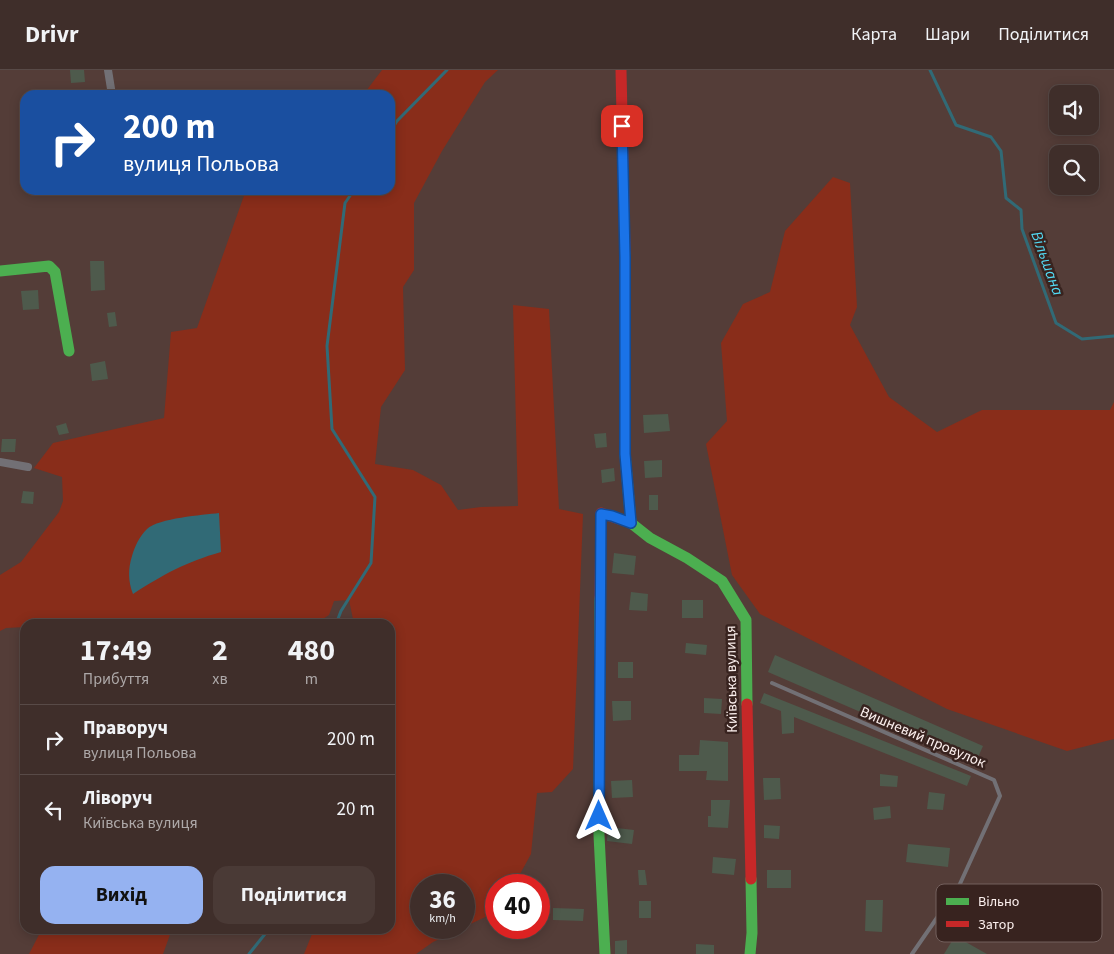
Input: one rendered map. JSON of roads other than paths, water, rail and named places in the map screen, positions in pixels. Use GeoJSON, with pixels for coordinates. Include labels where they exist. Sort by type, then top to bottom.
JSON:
{"type":"FeatureCollection","features":[{"type":"Feature","properties":{"kind":"street"},"geometry":{"type":"LineString","coordinates":[[108,70],[111,90]]}},
{"type":"Feature","properties":{"kind":"street"},"geometry":{"type":"LineString","coordinates":[[621,70],[625,257],[625,454],[631,523]]}},
{"type":"Feature","properties":{"kind":"street"},"geometry":{"type":"LineString","coordinates":[[0,272],[20,268],[49,266],[55,272],[69,351]]}},
{"type":"Feature","properties":{"kind":"street"},"geometry":{"type":"LineString","coordinates":[[0,462],[28,467]]}},
{"type":"Feature","properties":{"kind":"street","name":"Київська вулиця"},"geometry":{"type":"LineString","coordinates":[[605,954],[599,835],[601,514],[631,523],[650,538],[687,558],[722,581],[746,620],[752,933],[750,954]]}},
{"type":"Feature","properties":{"kind":"lane","name":"Вишневий провулок"},"geometry":{"type":"LineString","coordinates":[[772,683],[994,780],[1000,796],[961,884]]}},
{"type":"Feature","properties":{"kind":"lane","name":"Вишневий провулок"},"geometry":{"type":"LineString","coordinates":[[912,954],[936,920]]}},
{"type":"Feature","properties":{"kind":"water"},"geometry":{"type":"Polygon","coordinates":[[[219,513],[221,552],[176,569],[133,594],[129,580],[129,570],[134,549],[147,529],[161,522],[219,513]]]}},
{"type":"Feature","properties":{"kind":"waterway"},"geometry":{"type":"LineString","coordinates":[[395,124],[447,70]]}},
{"type":"Feature","properties":{"kind":"waterway","name":"Вільшана"},"geometry":{"type":"LineString","coordinates":[[930,70],[956,125],[991,137],[1001,151],[1006,198],[1021,210],[1022,229],[1056,323],[1082,339],[1114,336]]}},
{"type":"Feature","properties":{"kind":"waterway"},"geometry":{"type":"LineString","coordinates":[[338,619],[371,563],[375,497],[332,429],[327,346],[345,203],[351,195]]}},
{"type":"Feature","properties":{"kind":"waterway"},"geometry":{"type":"LineString","coordinates":[[249,954],[265,934]]}}]}
